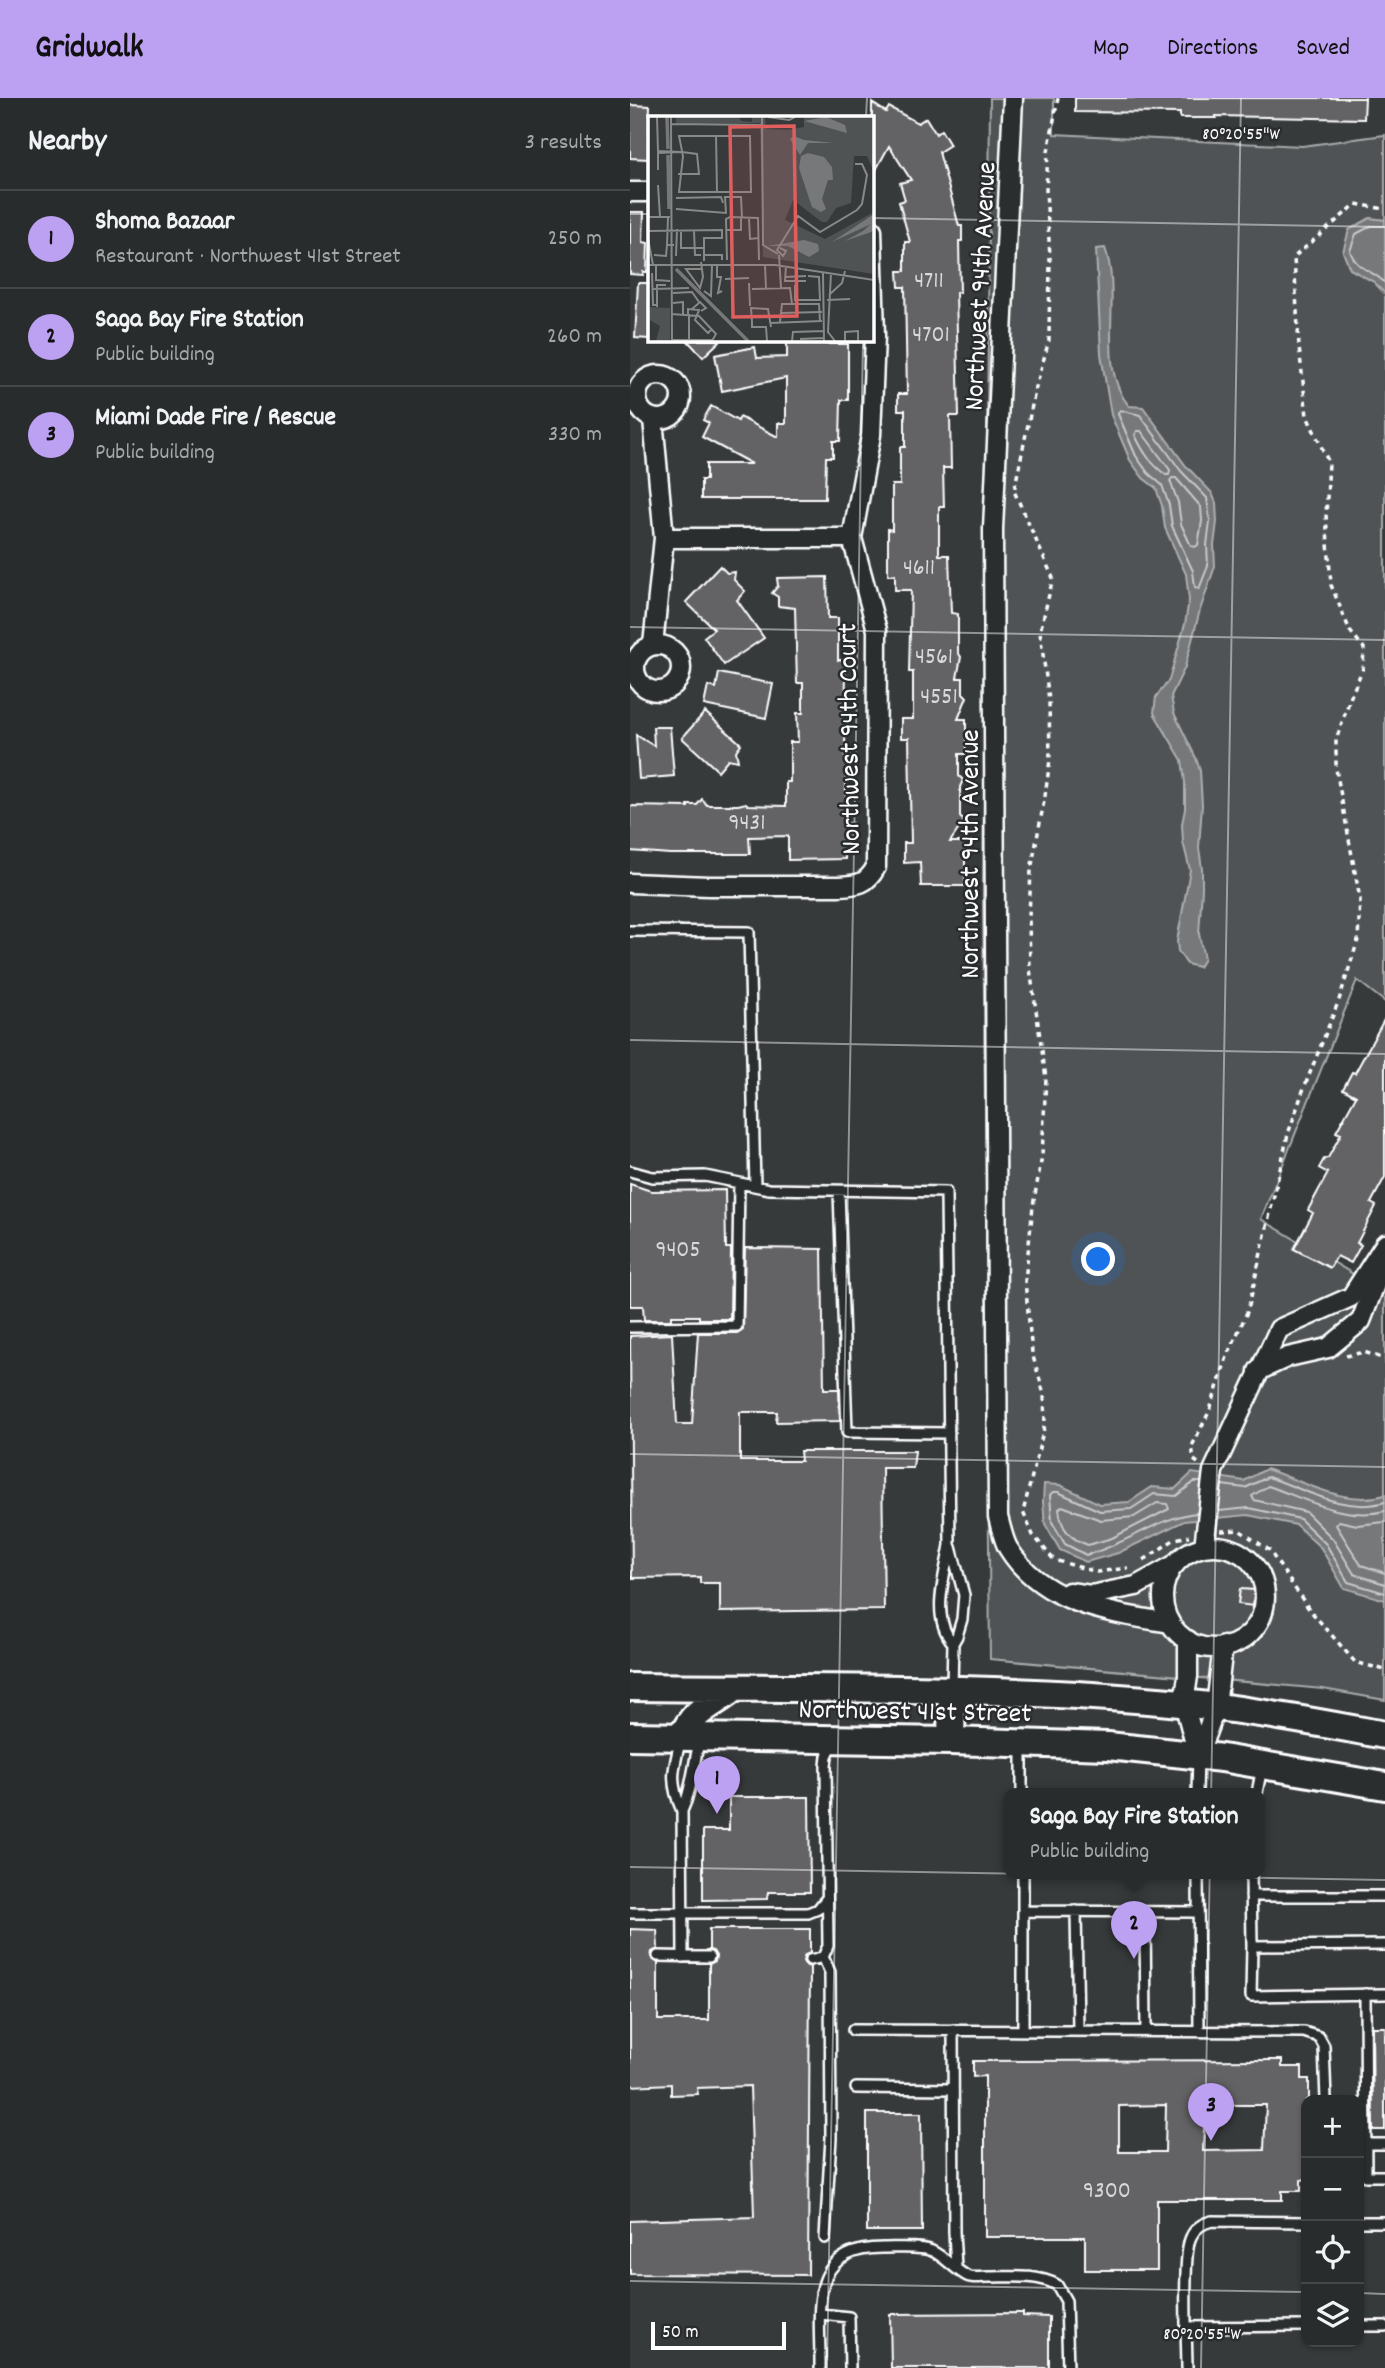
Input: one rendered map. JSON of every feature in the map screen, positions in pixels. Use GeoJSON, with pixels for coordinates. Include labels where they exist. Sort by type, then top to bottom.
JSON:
{"type":"FeatureCollection","features":[{"type":"Feature","properties":{"kind":"main road","name":"Northwest 41st Street"},"geometry":{"type":"LineString","coordinates":[[630,1687],[952,1690],[1066,1694],[1216,1707],[1385,1735]]}},
{"type":"Feature","properties":{"kind":"main road"},"geometry":{"type":"LineString","coordinates":[[691,1737],[690,1720],[695,1714],[734,1688]]}},
{"type":"Feature","properties":{"kind":"main road"},"geometry":{"type":"LineString","coordinates":[[951,1741],[952,1690]]}},
{"type":"Feature","properties":{"kind":"main road","name":"Northwest 41st Street"},"geometry":{"type":"LineString","coordinates":[[630,1736],[1108,1746],[1263,1764],[1385,1786]]}},
{"type":"Feature","properties":{"kind":"street","name":"Northwest 94th Avenue"},"geometry":{"type":"LineString","coordinates":[[1013,98],[993,529],[998,1517],[1008,1547],[1027,1570],[1051,1591],[1082,1605],[1171,1623]]}},
{"type":"Feature","properties":{"kind":"street"},"geometry":{"type":"LineString","coordinates":[[630,192],[648,192]]}},
{"type":"Feature","properties":{"kind":"street","name":"Northwest 94th Court"},"geometry":{"type":"LineString","coordinates":[[630,883],[840,886],[862,884],[869,880],[872,874],[876,859],[877,630],[852,538],[871,435],[875,336],[873,265]]}},
{"type":"Feature","properties":{"kind":"street"},"geometry":{"type":"LineString","coordinates":[[653,419],[664,538],[653,645]]}},
{"type":"Feature","properties":{"kind":"street"},"geometry":{"type":"LineString","coordinates":[[664,538],[852,538]]}},
{"type":"Feature","properties":{"kind":"street"},"geometry":{"type":"LineString","coordinates":[[1051,1591],[1091,1595],[1136,1587],[1175,1564],[1206,1535],[1213,1471],[1279,1329],[1351,1297],[1385,1244]]}},
{"type":"Feature","properties":{"kind":"street"},"geometry":{"type":"LineString","coordinates":[[1258,1371],[1288,1357],[1328,1348],[1361,1321],[1385,1258]]}},
{"type":"Feature","properties":{"kind":"street"},"geometry":{"type":"LineString","coordinates":[[1175,1564],[1167,1578],[1163,1594],[1171,1623],[1188,1640],[1199,1645],[1223,1646],[1247,1636],[1258,1623],[1265,1607],[1261,1574],[1251,1560],[1237,1551],[1221,1546],[1206,1535]]}},
{"type":"Feature","properties":{"kind":"street"},"geometry":{"type":"LineString","coordinates":[[1188,1640],[1188,1675],[1184,1703],[1198,1755]]}},
{"type":"Feature","properties":{"kind":"street"},"geometry":{"type":"LineString","coordinates":[[1198,1755],[1216,1707],[1223,1646]]}},
{"type":"Feature","properties":{"kind":"lane"},"geometry":{"type":"LineString","coordinates":[[630,931],[749,932],[755,1186]]}},
{"type":"Feature","properties":{"kind":"lane"},"geometry":{"type":"LineString","coordinates":[[630,1171],[652,1177],[705,1176],[769,1189],[946,1192],[950,1545],[942,1592],[941,1623],[944,1633],[953,1643]]}},
{"type":"Feature","properties":{"kind":"lane"},"geometry":{"type":"LineString","coordinates":[[630,1328],[737,1326],[738,1183]]}},
{"type":"Feature","properties":{"kind":"lane"},"geometry":{"type":"LineString","coordinates":[[839,1191],[847,1432],[949,1433]]}},
{"type":"Feature","properties":{"kind":"lane"},"geometry":{"type":"LineString","coordinates":[[950,1545],[964,1595],[962,1619],[953,1643],[952,1690]]}},
{"type":"Feature","properties":{"kind":"lane"},"geometry":{"type":"LineString","coordinates":[[683,1956],[682,1811],[673,1792],[674,1766],[691,1737]]}},
{"type":"Feature","properties":{"kind":"lane"},"geometry":{"type":"LineString","coordinates":[[682,1811],[691,1792],[691,1737]]}},
{"type":"Feature","properties":{"kind":"lane"},"geometry":{"type":"LineString","coordinates":[[825,2238],[831,2124],[830,1972],[823,1957],[828,1946],[826,1766],[827,1756],[835,1739]]}},
{"type":"Feature","properties":{"kind":"lane"},"geometry":{"type":"LineString","coordinates":[[1022,1743],[1022,1788]]}},
{"type":"Feature","properties":{"kind":"lane"},"geometry":{"type":"LineString","coordinates":[[1198,1755],[1198,1788]]}},
{"type":"Feature","properties":{"kind":"lane"},"geometry":{"type":"LineString","coordinates":[[1258,1788],[1263,1764]]}},
{"type":"Feature","properties":{"kind":"lane"},"geometry":{"type":"LineString","coordinates":[[1023,1879],[1023,2030]]}},
{"type":"Feature","properties":{"kind":"lane"},"geometry":{"type":"LineString","coordinates":[[1198,1879],[1199,2032]]}},
{"type":"Feature","properties":{"kind":"lane"},"geometry":{"type":"LineString","coordinates":[[1251,1879],[1251,1996],[1385,1994]]}},
{"type":"Feature","properties":{"kind":"lane"},"geometry":{"type":"LineString","coordinates":[[1251,1896],[1385,1896]]}},
{"type":"Feature","properties":{"kind":"lane"},"geometry":{"type":"LineString","coordinates":[[630,1913],[808,1913],[818,1909],[827,1898]]}},
{"type":"Feature","properties":{"kind":"lane"},"geometry":{"type":"LineString","coordinates":[[1023,1911],[1198,1912]]}},
{"type":"Feature","properties":{"kind":"lane"},"geometry":{"type":"LineString","coordinates":[[1076,1911],[1078,2031]]}},
{"type":"Feature","properties":{"kind":"lane"},"geometry":{"type":"LineString","coordinates":[[1145,1912],[1146,2031]]}},
{"type":"Feature","properties":{"kind":"lane"},"geometry":{"type":"LineString","coordinates":[[1252,1946],[1385,1945]]}},
{"type":"Feature","properties":{"kind":"lane"},"geometry":{"type":"LineString","coordinates":[[658,1956],[709,1957]]}},
{"type":"Feature","properties":{"kind":"lane"},"geometry":{"type":"LineString","coordinates":[[810,1960],[823,1957]]}},
{"type":"Feature","properties":{"kind":"lane"},"geometry":{"type":"LineString","coordinates":[[1365,1994],[1366,2176],[1385,2176]]}},
{"type":"Feature","properties":{"kind":"lane"},"geometry":{"type":"LineString","coordinates":[[853,2030],[1296,2031],[1315,2035],[1322,2041],[1326,2095]]}},
{"type":"Feature","properties":{"kind":"lane"},"geometry":{"type":"LineString","coordinates":[[953,2030],[956,2267]]}},
{"type":"Feature","properties":{"kind":"lane"},"geometry":{"type":"LineString","coordinates":[[856,2088],[953,2089]]}},
{"type":"Feature","properties":{"kind":"lane"},"geometry":{"type":"LineString","coordinates":[[1366,2144],[1385,2144]]}},
{"type":"Feature","properties":{"kind":"lane"},"geometry":{"type":"LineString","coordinates":[[1187,2368],[1188,2246],[1198,2227],[1212,2221],[1301,2222]]}},
{"type":"Feature","properties":{"kind":"lane"},"geometry":{"type":"LineString","coordinates":[[1364,2222],[1385,2222]]}},
{"type":"Feature","properties":{"kind":"lane"},"geometry":{"type":"LineString","coordinates":[[820,2368],[821,2289],[826,2274],[836,2262],[856,2250],[870,2248],[930,2249],[969,2277],[1038,2278],[1057,2285],[1066,2301],[1068,2368]]}},
{"type":"Feature","properties":{"kind":"lane"},"geometry":{"type":"LineString","coordinates":[[821,2314],[849,2317],[850,2368]]}},
{"type":"Feature","properties":{"kind":"lane"},"geometry":{"type":"LineString","coordinates":[[1187,2327],[1301,2326]]}},
{"type":"Feature","properties":{"kind":"lane"},"geometry":{"type":"LineString","coordinates":[[1364,2326],[1385,2326]]}},
{"type":"Feature","properties":{"kind":"path"},"geometry":{"type":"LineString","coordinates":[[1058,98],[1048,152],[1046,190],[1050,257],[1049,340],[1035,391],[1014,491],[1054,578],[1040,632],[1049,700],[1050,760],[1031,870],[1029,917],[1030,969],[1046,1078],[1042,1156],[1032,1206],[1025,1281],[1032,1353],[1044,1394],[1045,1424],[1023,1512],[1033,1535],[1054,1560],[1097,1572],[1132,1567]]}},
{"type":"Feature","properties":{"kind":"path"},"geometry":{"type":"LineString","coordinates":[[1213,1471],[1194,1460],[1192,1446],[1210,1410],[1227,1357],[1248,1310],[1288,1134],[1339,1000],[1358,940],[1360,899],[1336,769],[1336,740],[1363,668],[1364,648],[1350,631],[1331,584],[1326,515],[1329,463],[1307,416],[1299,347],[1294,257],[1356,204],[1385,209]]}},
{"type":"Feature","properties":{"kind":"path"},"geometry":{"type":"LineString","coordinates":[[1143,1560],[1175,1539],[1239,1530],[1269,1550],[1309,1609],[1355,1662],[1385,1670]]}},
{"type":"Feature","properties":{"kind":"shaded area"},"geometry":{"type":"Polygon","coordinates":[[[990,98],[1054,98],[1054,134],[1302,146],[1385,135],[1385,1002],[1357,980],[1261,1219],[1385,1293],[1385,1700],[1323,1689],[990,1659],[983,894],[990,98]]]}},
{"type":"Feature","properties":{"kind":"water"},"geometry":{"type":"Polygon","coordinates":[[[1370,218],[1385,220],[1385,294],[1374,282],[1350,269],[1343,252],[1349,230],[1370,218]]]}},
{"type":"Feature","properties":{"kind":"water"},"geometry":{"type":"Polygon","coordinates":[[[1105,248],[1112,287],[1111,351],[1113,371],[1119,389],[1129,406],[1143,407],[1186,466],[1212,493],[1216,503],[1215,566],[1185,667],[1171,696],[1174,713],[1200,771],[1202,805],[1199,848],[1202,889],[1199,934],[1204,959],[1199,967],[1187,964],[1178,951],[1177,941],[1190,870],[1183,842],[1185,782],[1182,760],[1154,713],[1156,697],[1169,680],[1185,624],[1189,600],[1186,574],[1165,528],[1156,488],[1143,478],[1130,460],[1111,415],[1101,354],[1096,249],[1105,248]]]}},
{"type":"Feature","properties":{"kind":"water"},"geometry":{"type":"Polygon","coordinates":[[[1266,1469],[1340,1495],[1370,1498],[1385,1495],[1385,1600],[1344,1588],[1321,1548],[1296,1525],[1248,1515],[1184,1521],[1118,1553],[1086,1562],[1060,1550],[1045,1524],[1044,1484],[1060,1485],[1100,1504],[1129,1502],[1152,1487],[1175,1489],[1192,1473],[1244,1481],[1266,1469]]]}},
{"type":"Feature","properties":{"kind":"building"},"geometry":{"type":"Polygon","coordinates":[[[1075,98],[1365,98],[1364,119],[1216,116],[1180,118],[1180,113],[1075,112],[1075,98]]]}},
{"type":"Feature","properties":{"kind":"building"},"geometry":{"type":"Polygon","coordinates":[[[872,103],[886,112],[889,107],[918,123],[926,118],[936,134],[941,130],[950,145],[939,152],[959,226],[962,226],[962,241],[959,241],[960,292],[956,292],[959,416],[950,416],[951,468],[943,468],[944,507],[939,507],[939,555],[949,555],[951,613],[958,614],[958,652],[961,657],[957,678],[963,678],[963,693],[967,697],[958,719],[966,719],[966,754],[959,754],[959,776],[963,780],[960,787],[960,817],[964,821],[950,842],[965,842],[965,886],[921,886],[920,862],[904,863],[904,843],[911,843],[909,738],[901,738],[901,719],[913,719],[913,672],[909,672],[911,590],[895,590],[895,575],[888,575],[888,529],[892,530],[892,485],[900,485],[900,447],[905,447],[905,410],[898,410],[898,394],[907,394],[905,287],[899,287],[898,271],[905,271],[905,242],[910,242],[899,202],[905,200],[900,183],[911,180],[889,146],[873,175],[872,103]]]}},
{"type":"Feature","properties":{"kind":"building"},"geometry":{"type":"Polygon","coordinates":[[[630,105],[650,106],[648,159],[630,158],[630,105]]]}},
{"type":"Feature","properties":{"kind":"building"},"geometry":{"type":"Polygon","coordinates":[[[630,212],[644,212],[643,242],[648,243],[647,272],[643,272],[643,275],[630,274],[630,212]]]}},
{"type":"Feature","properties":{"kind":"building"},"geometry":{"type":"Polygon","coordinates":[[[638,283],[648,283],[648,339],[635,338],[638,283]]]}},
{"type":"Feature","properties":{"kind":"building"},"geometry":{"type":"Polygon","coordinates":[[[688,341],[720,341],[703,357],[688,341]]]}},
{"type":"Feature","properties":{"kind":"building"},"geometry":{"type":"Polygon","coordinates":[[[787,341],[848,344],[848,400],[841,400],[840,441],[833,441],[833,457],[826,457],[825,499],[701,499],[701,480],[706,480],[706,464],[752,464],[702,437],[709,423],[703,420],[711,406],[738,421],[740,417],[778,437],[778,423],[786,423],[786,378],[722,391],[715,355],[755,347],[757,358],[787,357],[787,341]]]}},
{"type":"Feature","properties":{"kind":"building"},"geometry":{"type":"Polygon","coordinates":[[[720,566],[727,573],[735,572],[734,580],[745,591],[737,600],[764,638],[724,665],[704,637],[714,629],[686,602],[720,566]]]}},
{"type":"Feature","properties":{"kind":"building"},"geometry":{"type":"Polygon","coordinates":[[[827,577],[828,618],[838,618],[838,660],[846,660],[845,757],[854,757],[854,778],[846,778],[846,823],[852,823],[852,843],[845,843],[845,859],[788,860],[788,836],[749,837],[750,854],[630,851],[630,806],[688,807],[697,805],[702,799],[707,805],[746,803],[786,806],[786,782],[790,782],[790,742],[798,742],[797,713],[803,713],[803,683],[797,683],[795,608],[778,606],[778,597],[772,593],[778,586],[777,578],[827,577]]]}},
{"type":"Feature","properties":{"kind":"building"},"geometry":{"type":"Polygon","coordinates":[[[719,673],[773,684],[766,718],[704,705],[708,686],[716,688],[719,673]]]}},
{"type":"Feature","properties":{"kind":"building"},"geometry":{"type":"Polygon","coordinates":[[[705,712],[741,744],[736,751],[738,761],[728,759],[718,771],[682,738],[705,712]]]}},
{"type":"Feature","properties":{"kind":"building"},"geometry":{"type":"Polygon","coordinates":[[[653,727],[670,727],[674,776],[639,779],[636,735],[654,746],[653,727]]]}},
{"type":"Feature","properties":{"kind":"building"},"geometry":{"type":"Polygon","coordinates":[[[1385,1018],[1385,1177],[1371,1203],[1376,1206],[1357,1243],[1361,1245],[1351,1263],[1337,1256],[1330,1268],[1294,1249],[1313,1213],[1308,1210],[1328,1173],[1319,1168],[1324,1159],[1328,1158],[1341,1134],[1336,1132],[1356,1096],[1343,1089],[1352,1072],[1355,1073],[1385,1018]]]}},
{"type":"Feature","properties":{"kind":"building"},"geometry":{"type":"Polygon","coordinates":[[[630,1184],[651,1191],[725,1190],[726,1248],[731,1248],[730,1319],[671,1316],[671,1320],[644,1320],[643,1306],[630,1306],[630,1184]]]}},
{"type":"Feature","properties":{"kind":"building"},"geometry":{"type":"Polygon","coordinates":[[[745,1248],[822,1249],[824,1389],[839,1389],[840,1421],[776,1422],[777,1412],[740,1412],[740,1461],[801,1461],[800,1451],[915,1451],[913,1468],[882,1468],[884,1610],[720,1612],[720,1583],[700,1583],[700,1577],[632,1578],[630,1336],[672,1334],[677,1424],[692,1424],[698,1333],[737,1333],[743,1329],[745,1248]]]}},
{"type":"Feature","properties":{"kind":"building"},"geometry":{"type":"Polygon","coordinates":[[[1240,1589],[1255,1590],[1253,1606],[1238,1604],[1240,1589]]]}},
{"type":"Feature","properties":{"kind":"building"},"geometry":{"type":"Polygon","coordinates":[[[729,1797],[809,1797],[810,1892],[768,1892],[767,1899],[703,1900],[703,1830],[729,1830],[729,1797]]]}},
{"type":"Feature","properties":{"kind":"building"},"geometry":{"type":"Polygon","coordinates":[[[630,1929],[657,1930],[658,1949],[652,1952],[651,1957],[658,1963],[658,2020],[709,2020],[709,1964],[715,1961],[716,1956],[709,1950],[709,1929],[810,1929],[810,1953],[805,1955],[803,1961],[810,1967],[808,2275],[630,2274],[630,2221],[754,2217],[750,2086],[697,2088],[698,2094],[671,2095],[671,2084],[630,2086],[630,1929]]]}},
{"type":"Feature","properties":{"kind":"building"},"geometry":{"type":"Polygon","coordinates":[[[1372,2027],[1385,2027],[1385,2130],[1373,2130],[1372,2027]]]}},
{"type":"Feature","properties":{"kind":"building"},"geometry":{"type":"Polygon","coordinates":[[[1282,2060],[1282,2067],[1302,2067],[1302,2079],[1309,2079],[1309,2095],[1301,2095],[1301,2191],[1282,2191],[1282,2200],[1157,2200],[1157,2270],[1085,2270],[1085,2237],[985,2237],[985,2076],[973,2077],[973,2061],[1282,2060]],[[1166,2105],[1119,2106],[1119,2152],[1165,2152],[1166,2105]],[[1205,2105],[1203,2151],[1264,2150],[1266,2105],[1205,2105]]]}},
{"type":"Feature","properties":{"kind":"building"},"geometry":{"type":"Polygon","coordinates":[[[867,2113],[921,2113],[922,2231],[867,2231],[867,2113]]]}},
{"type":"Feature","properties":{"kind":"building"},"geometry":{"type":"Polygon","coordinates":[[[1023,2313],[1023,2316],[1049,2317],[1049,2368],[891,2368],[890,2314],[1023,2313]]]}},
{"type":"Feature","properties":{"kind":"place","name":"Shoma Bazaar"},"geometry":{"type":"Point","coordinates":[717,1814]}},
{"type":"Feature","properties":{"kind":"place","name":"Saga Bay Fire Station"},"geometry":{"type":"Point","coordinates":[1134,1959]}},
{"type":"Feature","properties":{"kind":"place","name":"Miami Dade Fire / Rescue"},"geometry":{"type":"Point","coordinates":[1211,2141]}}]}
